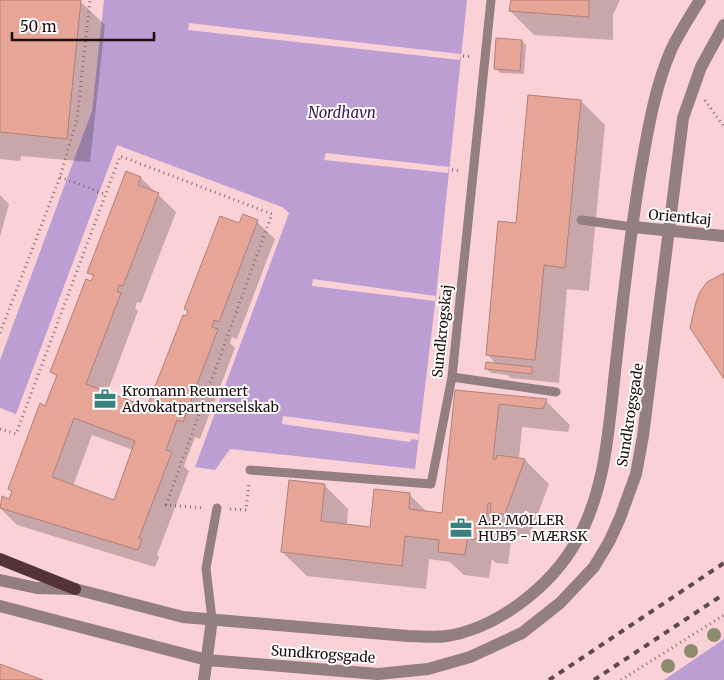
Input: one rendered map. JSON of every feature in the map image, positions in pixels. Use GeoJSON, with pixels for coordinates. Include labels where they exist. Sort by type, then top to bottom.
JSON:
{"type":"FeatureCollection","features":[{"type":"Feature","properties":{"kind":"main road"},"geometry":{"type":"LineString","coordinates":[[0,559],[75,589]]}},
{"type":"Feature","properties":{"kind":"street","name":"Sundkrogsgade"},"geometry":{"type":"LineString","coordinates":[[0,580],[37,588],[75,589],[183,617],[408,636],[445,636],[464,632],[492,621],[520,604],[554,573],[576,542],[594,502],[604,456],[633,227],[647,139],[661,78],[672,49],[700,0]]}},
{"type":"Feature","properties":{"kind":"street","name":"Sundkrogsgade"},"geometry":{"type":"LineString","coordinates":[[0,606],[207,660],[378,674],[428,669],[470,657],[522,633],[560,603],[594,567],[609,542],[636,474],[643,436],[683,118],[701,67],[724,25]]}},
{"type":"Feature","properties":{"kind":"street","name":"Orientkaj"},"geometry":{"type":"LineString","coordinates":[[633,227],[668,232],[724,236]]}},
{"type":"Feature","properties":{"kind":"street"},"geometry":{"type":"LineString","coordinates":[[204,680],[212,619]]}},
{"type":"Feature","properties":{"kind":"lane","name":"Sundkrogskaj"},"geometry":{"type":"LineString","coordinates":[[250,470],[431,484],[452,377],[491,0]]}},
{"type":"Feature","properties":{"kind":"lane"},"geometry":{"type":"LineString","coordinates":[[581,220],[633,227]]}},
{"type":"Feature","properties":{"kind":"lane"},"geometry":{"type":"LineString","coordinates":[[452,377],[556,392]]}},
{"type":"Feature","properties":{"kind":"lane"},"geometry":{"type":"LineString","coordinates":[[212,619],[206,568],[217,508]]}},
{"type":"Feature","properties":{"kind":"path"},"geometry":{"type":"LineString","coordinates":[[0,333],[60,177],[77,119],[90,0]]}},
{"type":"Feature","properties":{"kind":"path"},"geometry":{"type":"LineString","coordinates":[[694,85],[724,127]]}},
{"type":"Feature","properties":{"kind":"path"},"geometry":{"type":"LineString","coordinates":[[0,429],[16,434],[104,194],[120,156],[272,214],[166,505],[246,510],[250,470]]}},
{"type":"Feature","properties":{"kind":"path"},"geometry":{"type":"LineString","coordinates":[[60,177],[104,194]]}},
{"type":"Feature","properties":{"kind":"path"},"geometry":{"type":"LineString","coordinates":[[621,680],[724,615]]}},
{"type":"Feature","properties":{"kind":"water","name":"Nordhavn"},"geometry":{"type":"Polygon","coordinates":[[[104,0],[467,0],[436,296],[415,469],[230,449],[215,470],[195,467],[289,213],[282,207],[117,145],[16,414],[0,408],[0,360],[92,111],[104,0]]]}},
{"type":"Feature","properties":{"kind":"water"},"geometry":{"type":"Polygon","coordinates":[[[724,639],[724,680],[664,680],[724,639]]]}},
{"type":"Feature","properties":{"kind":"pier"},"geometry":{"type":"Polygon","coordinates":[[[189,23],[461,54],[460,60],[188,30],[189,23]]]}},
{"type":"Feature","properties":{"kind":"pier"},"geometry":{"type":"Polygon","coordinates":[[[326,153],[449,167],[448,173],[324,160],[326,153]]]}},
{"type":"Feature","properties":{"kind":"pier"},"geometry":{"type":"Polygon","coordinates":[[[313,279],[436,296],[435,301],[312,286],[313,279]]]}},
{"type":"Feature","properties":{"kind":"pier"},"geometry":{"type":"Polygon","coordinates":[[[283,416],[419,434],[418,440],[411,439],[410,442],[282,424],[283,416]]]}},
{"type":"Feature","properties":{"kind":"building"},"geometry":{"type":"Polygon","coordinates":[[[0,0],[81,0],[67,139],[0,132],[0,0]]]}},
{"type":"Feature","properties":{"kind":"building"},"geometry":{"type":"Polygon","coordinates":[[[511,0],[589,0],[589,17],[509,11],[511,0]]]}},
{"type":"Feature","properties":{"kind":"building"},"geometry":{"type":"Polygon","coordinates":[[[496,38],[522,40],[520,71],[494,69],[496,38]]]}},
{"type":"Feature","properties":{"kind":"building"},"geometry":{"type":"Polygon","coordinates":[[[528,95],[581,100],[565,268],[544,265],[535,360],[486,355],[498,221],[516,223],[528,95]]]}},
{"type":"Feature","properties":{"kind":"building"},"geometry":{"type":"Polygon","coordinates":[[[126,171],[141,177],[138,185],[159,193],[123,286],[119,285],[117,291],[121,293],[86,384],[147,407],[183,315],[186,316],[188,311],[184,309],[220,216],[239,223],[243,214],[258,220],[219,322],[214,320],[212,327],[218,329],[183,422],[177,420],[166,450],[172,452],[139,538],[142,539],[138,550],[0,508],[2,496],[9,499],[12,491],[8,489],[40,403],[45,406],[57,375],[50,372],[86,279],[91,281],[94,275],[87,273],[126,171]],[[74,418],[52,477],[114,500],[135,441],[74,418]]]}},
{"type":"Feature","properties":{"kind":"building"},"geometry":{"type":"Polygon","coordinates":[[[724,273],[724,379],[690,328],[700,292],[707,282],[724,273]]]}},
{"type":"Feature","properties":{"kind":"building"},"geometry":{"type":"Polygon","coordinates":[[[486,362],[532,367],[532,374],[485,369],[486,362]]]}},
{"type":"Feature","properties":{"kind":"building"},"geometry":{"type":"Polygon","coordinates":[[[455,390],[547,399],[543,409],[499,404],[493,459],[496,459],[497,455],[525,459],[505,514],[490,513],[491,503],[488,503],[484,540],[470,539],[470,535],[468,535],[465,555],[438,552],[439,540],[405,536],[402,566],[281,552],[289,480],[325,484],[321,521],[370,527],[374,489],[410,493],[409,509],[442,513],[455,390]]]}},
{"type":"Feature","properties":{"kind":"building"},"geometry":{"type":"Polygon","coordinates":[[[0,664],[43,680],[0,680],[0,664]]]}},
{"type":"Feature","properties":{"kind":"railway"},"geometry":{"type":"LineString","coordinates":[[549,680],[724,563]]}},
{"type":"Feature","properties":{"kind":"railway"},"geometry":{"type":"LineString","coordinates":[[594,680],[724,594]]}},
{"type":"Feature","properties":{"kind":"place","name":"Kromann Reumert Advokatpartnerselskab"},"geometry":{"type":"Point","coordinates":[105,399]}},
{"type":"Feature","properties":{"kind":"place","name":"A.P. MØLLER HUB5 - MÆRSK"},"geometry":{"type":"Point","coordinates":[461,528]}}]}
